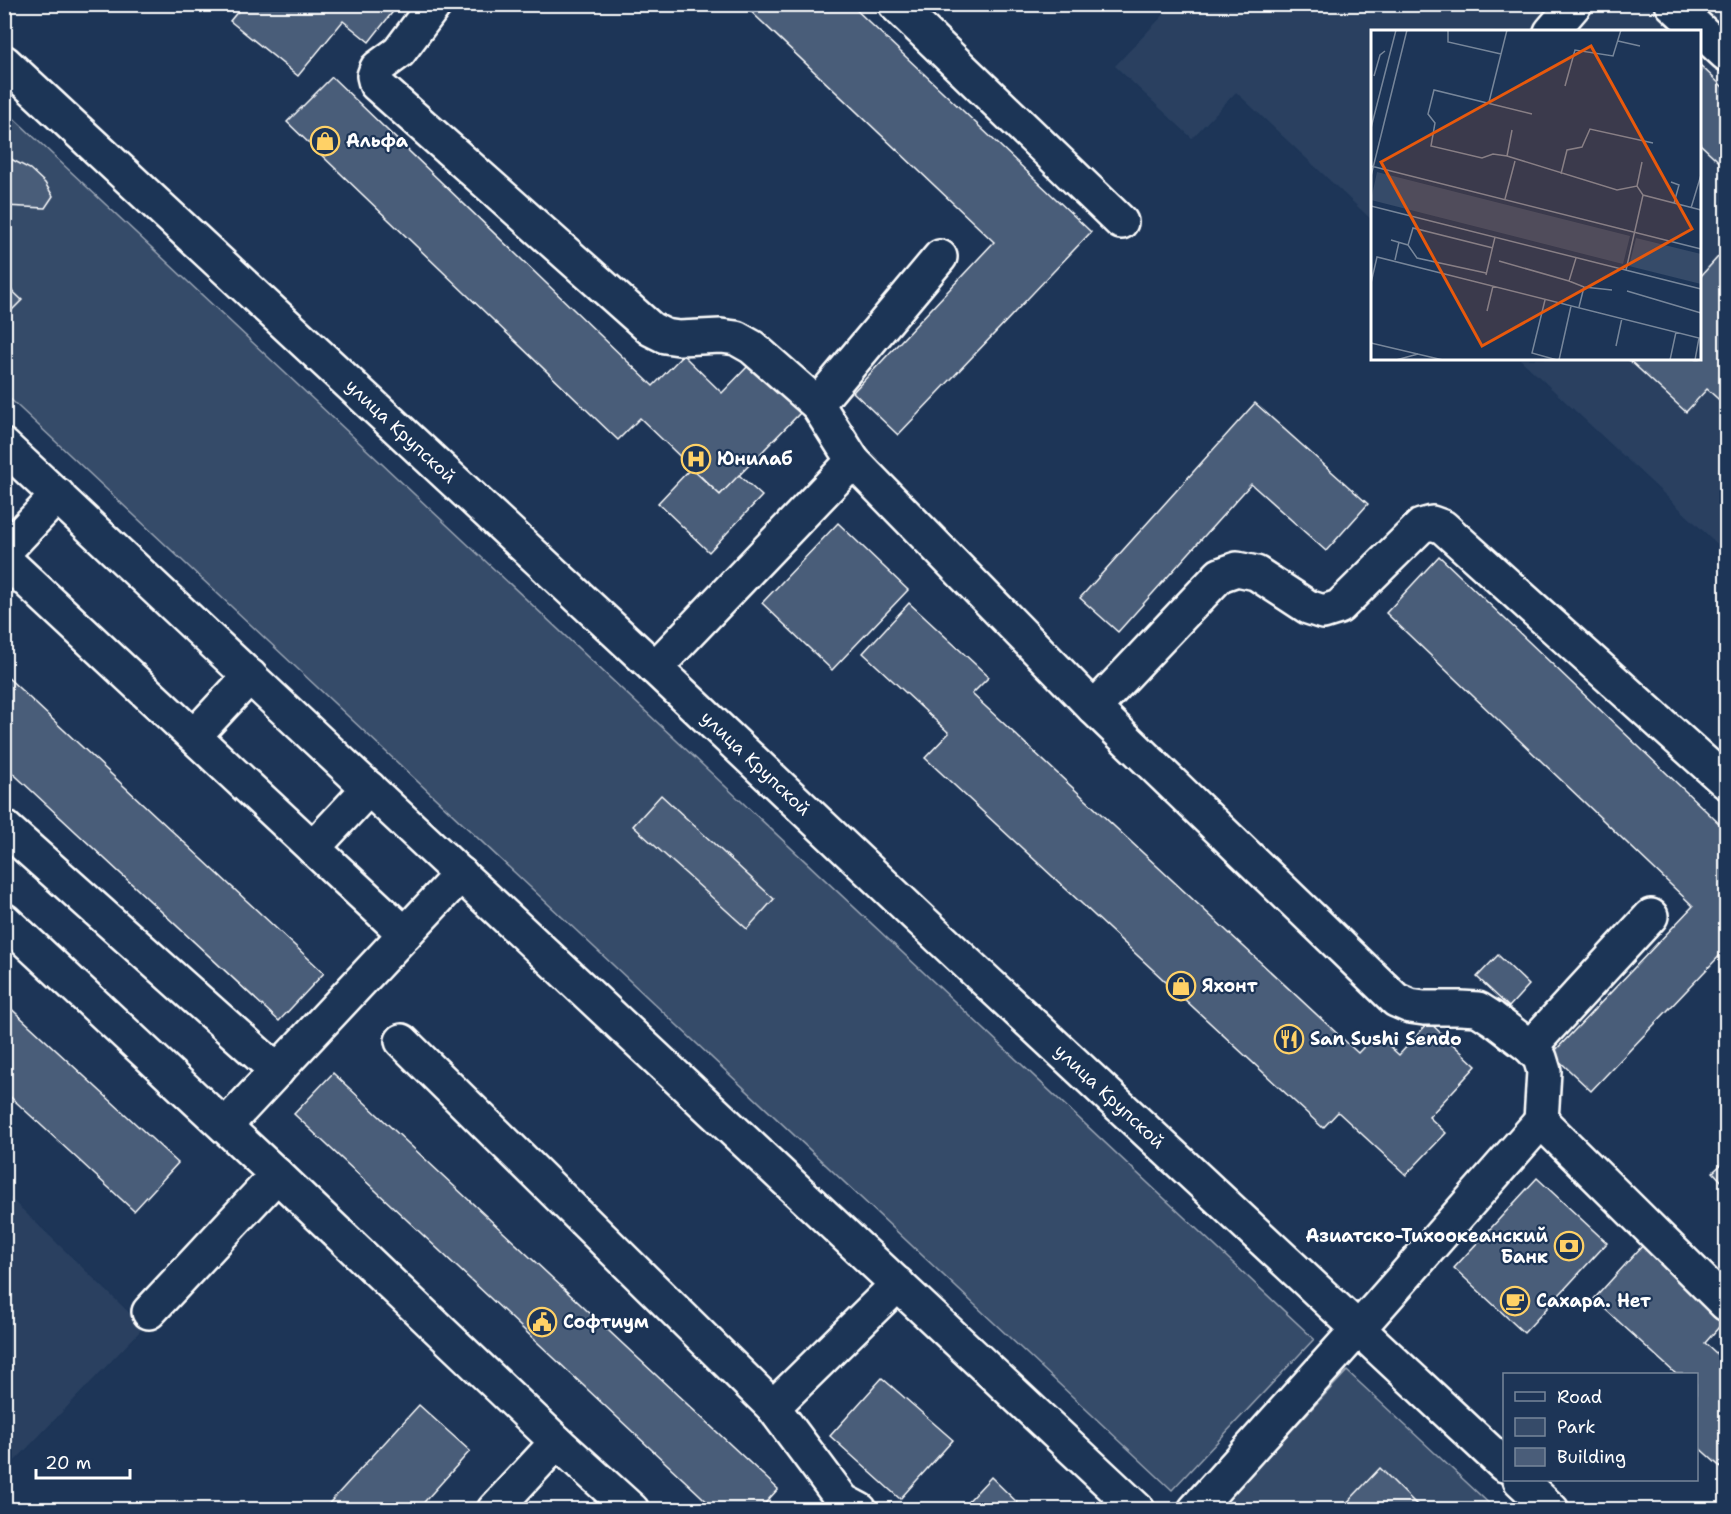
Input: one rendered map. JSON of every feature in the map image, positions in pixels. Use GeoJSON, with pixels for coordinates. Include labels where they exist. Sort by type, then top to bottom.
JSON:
{"type":"FeatureCollection","features":[{"type":"Feature","properties":{"kind":"main road"},"geometry":{"type":"LineString","coordinates":[[435,4],[399,52],[377,68],[374,76],[376,84],[651,329],[665,336],[679,338],[721,336],[736,338],[752,347],[817,404],[853,461],[1094,708],[1396,1000],[1410,1006],[1424,1008],[1478,1009],[1530,1047],[1540,1058],[1544,1071],[1541,1121],[1359,1328],[1195,1509]]}},
{"type":"Feature","properties":{"kind":"main road"},"geometry":{"type":"LineString","coordinates":[[895,4],[1121,222]]}},
{"type":"Feature","properties":{"kind":"main road"},"geometry":{"type":"LineString","coordinates":[[1553,30],[1575,4]]}},
{"type":"Feature","properties":{"kind":"main road"},"geometry":{"type":"LineString","coordinates":[[1672,4],[1700,30]]}},
{"type":"Feature","properties":{"kind":"main road"},"geometry":{"type":"LineString","coordinates":[[1701,31],[1726,54]]}},
{"type":"Feature","properties":{"kind":"main road","name":"улица Крупской"},"geometry":{"type":"LineString","coordinates":[[4,62],[656,668],[948,946],[1503,1464]]}},
{"type":"Feature","properties":{"kind":"main road"},"geometry":{"type":"LineString","coordinates":[[817,404],[940,257]]}},
{"type":"Feature","properties":{"kind":"main road"},"geometry":{"type":"LineString","coordinates":[[4,446],[1138,1509]]}},
{"type":"Feature","properties":{"kind":"main road"},"geometry":{"type":"LineString","coordinates":[[656,668],[853,461]]}},
{"type":"Feature","properties":{"kind":"main road"},"geometry":{"type":"LineString","coordinates":[[4,552],[58,495]]}},
{"type":"Feature","properties":{"kind":"main road"},"geometry":{"type":"LineString","coordinates":[[1094,708],[1220,575],[1237,570],[1256,573],[1308,607],[1323,612],[1339,607],[1420,526],[1432,523],[1443,527],[1726,782]]}},
{"type":"Feature","properties":{"kind":"main road"},"geometry":{"type":"LineString","coordinates":[[4,559],[405,934]]}},
{"type":"Feature","properties":{"kind":"main road"},"geometry":{"type":"LineString","coordinates":[[194,736],[250,676]]}},
{"type":"Feature","properties":{"kind":"main road"},"geometry":{"type":"LineString","coordinates":[[313,848],[369,788]]}},
{"type":"Feature","properties":{"kind":"main road"},"geometry":{"type":"LineString","coordinates":[[4,826],[277,1071]]}},
{"type":"Feature","properties":{"kind":"main road"},"geometry":{"type":"LineString","coordinates":[[225,1126],[461,874]]}},
{"type":"Feature","properties":{"kind":"main road"},"geometry":{"type":"LineString","coordinates":[[1530,1047],[1651,916]]}},
{"type":"Feature","properties":{"kind":"main road"},"geometry":{"type":"LineString","coordinates":[[4,920],[278,1175],[557,1442],[632,1509]]}},
{"type":"Feature","properties":{"kind":"main road"},"geometry":{"type":"LineString","coordinates":[[402,1041],[773,1407],[846,1507]]}},
{"type":"Feature","properties":{"kind":"main road"},"geometry":{"type":"LineString","coordinates":[[1541,1121],[1720,1284]]}},
{"type":"Feature","properties":{"kind":"main road"},"geometry":{"type":"LineString","coordinates":[[149,1312],[278,1175]]}},
{"type":"Feature","properties":{"kind":"main road"},"geometry":{"type":"LineString","coordinates":[[773,1407],[898,1284]]}},
{"type":"Feature","properties":{"kind":"main road"},"geometry":{"type":"LineString","coordinates":[[494,1509],[557,1442]]}},
{"type":"Feature","properties":{"kind":"main road"},"geometry":{"type":"LineString","coordinates":[[1522,1481],[1552,1509]]}},
{"type":"Feature","properties":{"kind":"shaded area"},"geometry":{"type":"Polygon","coordinates":[[[1173,5],[1726,5],[1726,552],[1521,360],[1701,360],[1701,30],[1371,30],[1371,219],[1236,92],[1192,138],[1115,66],[1173,5]]]}},
{"type":"Feature","properties":{"kind":"shaded area"},"geometry":{"type":"Polygon","coordinates":[[[4,1192],[144,1327],[5,1471],[4,1471],[4,1192]]]}},
{"type":"Feature","properties":{"kind":"green space"},"geometry":{"type":"Polygon","coordinates":[[[4,109],[1314,1339],[1172,1490],[5,394],[4,109]]]}},
{"type":"Feature","properties":{"kind":"green space"},"geometry":{"type":"Polygon","coordinates":[[[1347,1371],[1495,1509],[1217,1510],[1347,1371]]]}},
{"type":"Feature","properties":{"kind":"building"},"geometry":{"type":"Polygon","coordinates":[[[244,4],[399,4],[369,42],[343,21],[298,76],[230,21],[244,4]]]}},
{"type":"Feature","properties":{"kind":"building"},"geometry":{"type":"Polygon","coordinates":[[[743,4],[850,4],[1091,232],[898,435],[853,392],[994,242],[743,4]]]}},
{"type":"Feature","properties":{"kind":"building"},"geometry":{"type":"Polygon","coordinates":[[[1701,66],[1726,90],[1726,168],[1701,145],[1701,66]]]}},
{"type":"Feature","properties":{"kind":"building"},"geometry":{"type":"Polygon","coordinates":[[[332,77],[653,386],[683,355],[722,393],[750,364],[801,412],[720,495],[640,418],[618,440],[287,122],[332,77]]]}},
{"type":"Feature","properties":{"kind":"building"},"geometry":{"type":"Polygon","coordinates":[[[9,158],[30,169],[45,183],[53,196],[45,208],[5,206],[4,161],[9,158]]]}},
{"type":"Feature","properties":{"kind":"building"},"geometry":{"type":"Polygon","coordinates":[[[1726,248],[1726,406],[1707,389],[1686,412],[1629,360],[1701,360],[1701,276],[1726,248]]]}},
{"type":"Feature","properties":{"kind":"building"},"geometry":{"type":"Polygon","coordinates":[[[4,283],[22,300],[4,318],[4,283]]]}},
{"type":"Feature","properties":{"kind":"building"},"geometry":{"type":"Polygon","coordinates":[[[1255,403],[1368,504],[1326,551],[1251,484],[1118,632],[1080,598],[1255,403]]]}},
{"type":"Feature","properties":{"kind":"building"},"geometry":{"type":"Polygon","coordinates":[[[691,468],[720,495],[739,475],[762,496],[709,552],[658,503],[691,468]]]}},
{"type":"Feature","properties":{"kind":"building"},"geometry":{"type":"Polygon","coordinates":[[[838,523],[908,590],[832,670],[762,603],[838,523]]]}},
{"type":"Feature","properties":{"kind":"building"},"geometry":{"type":"Polygon","coordinates":[[[1439,556],[1726,830],[1726,949],[1591,1091],[1552,1054],[1693,906],[1386,613],[1439,556]]]}},
{"type":"Feature","properties":{"kind":"building"},"geometry":{"type":"Polygon","coordinates":[[[909,603],[989,677],[972,694],[1358,1053],[1376,1034],[1399,1055],[1429,1022],[1476,1066],[1429,1117],[1446,1133],[1406,1175],[1338,1112],[1323,1128],[925,758],[949,733],[863,653],[909,603]]]}},
{"type":"Feature","properties":{"kind":"building"},"geometry":{"type":"Polygon","coordinates":[[[4,674],[324,973],[279,1021],[4,765],[4,674]]]}},
{"type":"Feature","properties":{"kind":"building"},"geometry":{"type":"Polygon","coordinates":[[[661,795],[774,899],[747,929],[633,826],[661,795]]]}},
{"type":"Feature","properties":{"kind":"building"},"geometry":{"type":"Polygon","coordinates":[[[1498,955],[1529,985],[1509,1007],[1477,977],[1498,955]]]}},
{"type":"Feature","properties":{"kind":"building"},"geometry":{"type":"Polygon","coordinates":[[[4,1002],[178,1163],[134,1211],[4,1091],[4,1002]]]}},
{"type":"Feature","properties":{"kind":"building"},"geometry":{"type":"Polygon","coordinates":[[[333,1073],[778,1489],[759,1510],[716,1510],[294,1114],[333,1073]]]}},
{"type":"Feature","properties":{"kind":"building"},"geometry":{"type":"Polygon","coordinates":[[[1726,1160],[1726,1186],[1713,1172],[1726,1160]]]}},
{"type":"Feature","properties":{"kind":"building"},"geometry":{"type":"Polygon","coordinates":[[[1537,1178],[1607,1243],[1524,1333],[1454,1268],[1537,1178]]]}},
{"type":"Feature","properties":{"kind":"building"},"geometry":{"type":"Polygon","coordinates":[[[1644,1244],[1726,1319],[1705,1343],[1726,1362],[1726,1472],[1698,1447],[1698,1373],[1675,1373],[1594,1299],[1644,1244]]]}},
{"type":"Feature","properties":{"kind":"building"},"geometry":{"type":"Polygon","coordinates":[[[882,1378],[953,1440],[900,1499],[830,1436],[882,1378]]]}},
{"type":"Feature","properties":{"kind":"building"},"geometry":{"type":"Polygon","coordinates":[[[419,1405],[470,1451],[417,1510],[323,1510],[419,1405]]]}},
{"type":"Feature","properties":{"kind":"building"},"geometry":{"type":"Polygon","coordinates":[[[1380,1468],[1422,1510],[1340,1510],[1380,1468]]]}},
{"type":"Feature","properties":{"kind":"building"},"geometry":{"type":"Polygon","coordinates":[[[991,1477],[1025,1510],[960,1510],[991,1477]]]}},
{"type":"Feature","properties":{"kind":"place","name":"Альфа"},"geometry":{"type":"Point","coordinates":[325,141]}},
{"type":"Feature","properties":{"kind":"place","name":"Юнилаб"},"geometry":{"type":"Point","coordinates":[696,459]}},
{"type":"Feature","properties":{"kind":"place","name":"Яхонт"},"geometry":{"type":"Point","coordinates":[1181,986]}},
{"type":"Feature","properties":{"kind":"place","name":"San Sushi Sendo"},"geometry":{"type":"Point","coordinates":[1289,1039]}},
{"type":"Feature","properties":{"kind":"place","name":"Азиатско-Тихоокеанский Банк"},"geometry":{"type":"Point","coordinates":[1569,1246]}},
{"type":"Feature","properties":{"kind":"place","name":"Сахара. Нет"},"geometry":{"type":"Point","coordinates":[1515,1301]}},
{"type":"Feature","properties":{"kind":"place","name":"Софтиум"},"geometry":{"type":"Point","coordinates":[542,1322]}}]}
